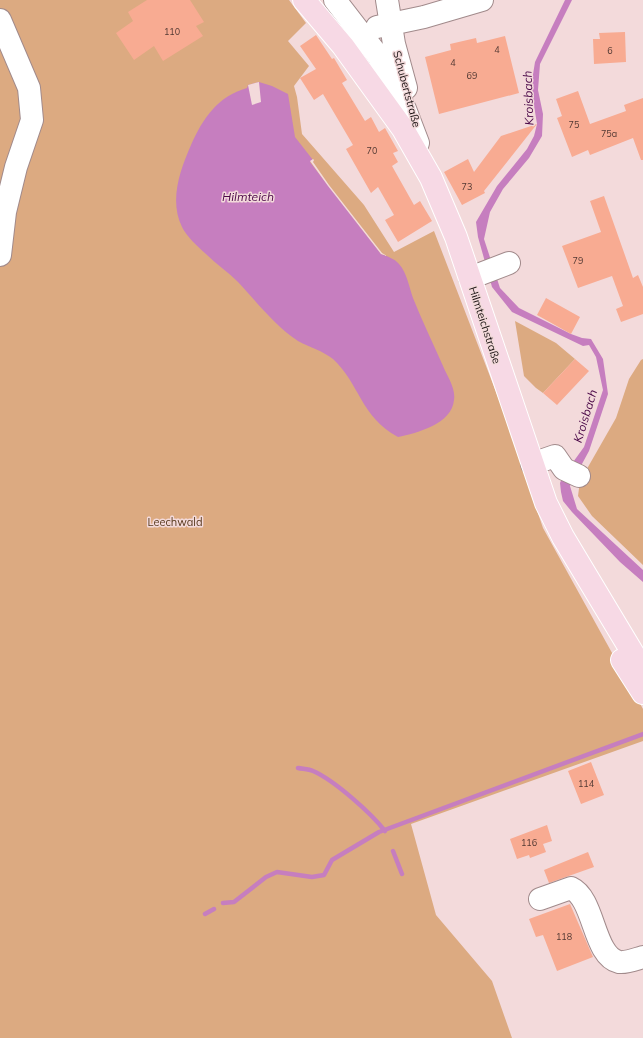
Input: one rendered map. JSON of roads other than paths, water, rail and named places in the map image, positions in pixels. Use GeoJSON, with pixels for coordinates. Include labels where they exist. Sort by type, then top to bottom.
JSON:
{"type":"FeatureCollection","features":[{"type":"Feature","properties":{"kind":"main road","name":"Hilmteichstraße"},"geometry":{"type":"LineString","coordinates":[[304,0],[349,55],[403,129],[431,178],[477,275],[532,464],[553,520],[643,670]]}},
{"type":"Feature","properties":{"kind":"main road","name":"Hilmteichstraße"},"geometry":{"type":"LineString","coordinates":[[598,595],[604,623],[620,657],[643,693]]}},
{"type":"Feature","properties":{"kind":"street"},"geometry":{"type":"LineString","coordinates":[[335,0],[362,34],[388,42]]}},
{"type":"Feature","properties":{"kind":"street","name":"Schubertstraße"},"geometry":{"type":"LineString","coordinates":[[387,0],[388,42],[431,178]]}},
{"type":"Feature","properties":{"kind":"street"},"geometry":{"type":"LineString","coordinates":[[349,55],[388,42],[424,17],[482,0]]}},
{"type":"Feature","properties":{"kind":"street"},"geometry":{"type":"LineString","coordinates":[[0,20],[29,88],[32,120],[16,167],[9,197],[0,255]]}},
{"type":"Feature","properties":{"kind":"street"},"geometry":{"type":"LineString","coordinates":[[349,55],[362,34],[376,27],[388,42]]}},
{"type":"Feature","properties":{"kind":"street"},"geometry":{"type":"LineString","coordinates":[[477,275],[509,263]]}},
{"type":"Feature","properties":{"kind":"street"},"geometry":{"type":"LineString","coordinates":[[532,464],[555,456],[571,473]]}},
{"type":"Feature","properties":{"kind":"street"},"geometry":{"type":"LineString","coordinates":[[540,900],[571,888],[577,890],[604,949],[612,958],[618,962],[627,962],[643,957]]}},
{"type":"Feature","properties":{"kind":"water","name":"Kroisbach"},"geometry":{"type":"Polygon","coordinates":[[[565,0],[572,0],[540,64],[538,90],[543,114],[542,136],[529,158],[503,189],[490,212],[484,239],[500,288],[519,308],[571,334],[582,338],[591,339],[603,359],[608,394],[589,451],[570,486],[577,509],[643,570],[643,582],[620,562],[572,512],[563,501],[561,492],[560,483],[563,476],[584,447],[603,390],[596,357],[589,345],[583,346],[512,312],[492,287],[478,237],[476,222],[497,186],[527,149],[534,136],[537,124],[531,87],[535,62],[565,0]]]}},
{"type":"Feature","properties":{"kind":"water","name":"Hilmteich"},"geometry":{"type":"Polygon","coordinates":[[[259,82],[272,86],[288,94],[295,137],[313,160],[310,162],[381,254],[399,264],[408,280],[416,307],[454,391],[452,408],[447,415],[440,421],[424,430],[398,437],[385,429],[368,410],[349,379],[333,359],[298,341],[281,328],[238,282],[196,245],[182,227],[176,207],[176,196],[183,165],[196,135],[206,117],[220,102],[228,96],[247,88],[248,85],[259,82]]]}},
{"type":"Feature","properties":{"kind":"waterway"},"geometry":{"type":"LineString","coordinates":[[223,903],[234,902],[266,877],[277,872],[312,877],[324,875],[332,860],[379,832],[643,734]]}},
{"type":"Feature","properties":{"kind":"waterway"},"geometry":{"type":"LineString","coordinates":[[298,768],[311,770],[322,775],[362,806],[385,831]]}},
{"type":"Feature","properties":{"kind":"waterway"},"geometry":{"type":"LineString","coordinates":[[393,851],[402,874]]}},
{"type":"Feature","properties":{"kind":"waterway"},"geometry":{"type":"LineString","coordinates":[[205,914],[214,909]]}},
{"type":"Feature","properties":{"kind":"park label","name":"Leechwald"},"geometry":{"type":"Point","coordinates":[175,522]}}]}
